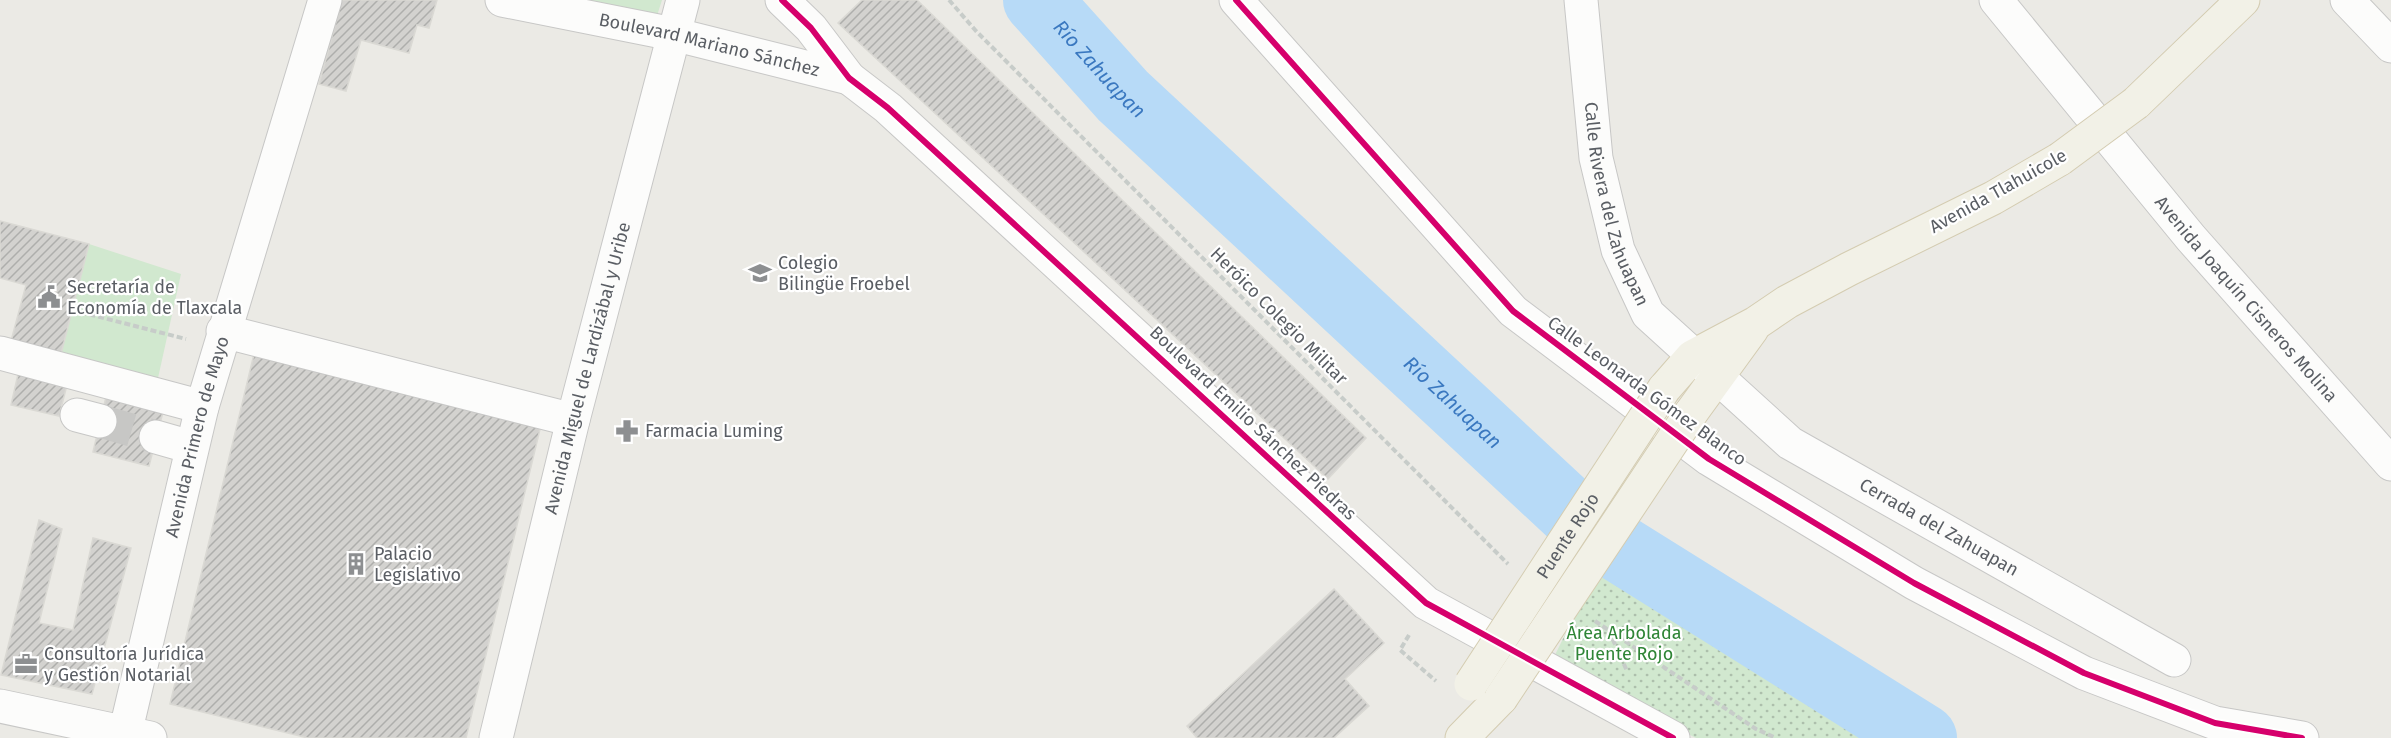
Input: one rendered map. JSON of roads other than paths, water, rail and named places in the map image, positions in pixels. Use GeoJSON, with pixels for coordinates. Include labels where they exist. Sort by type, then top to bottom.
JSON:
{"type":"FeatureCollection","features":[{"type":"Feature","properties":{"kind":"main road","name":"Avenida Tlahuicole"},"geometry":{"type":"LineString","coordinates":[[1664,389],[1692,357],[1756,323],[1787,302],[1993,198],[2060,159],[2136,102],[2243,0]]}},
{"type":"Feature","properties":{"kind":"main road","name":"Avenida Tlahuicole"},"geometry":{"type":"LineString","coordinates":[[1691,413],[1756,323]]}},
{"type":"Feature","properties":{"kind":"main road","name":"Puente Rojo"},"geometry":{"type":"LineString","coordinates":[[1461,738],[1468,694],[1664,389]]}},
{"type":"Feature","properties":{"kind":"main road","name":"Puente Rojo"},"geometry":{"type":"LineString","coordinates":[[1461,738],[1501,698],[1691,413]]}},
{"type":"Feature","properties":{"kind":"street","name":"Avenida Primero de Mayo"},"geometry":{"type":"LineString","coordinates":[[133,736],[191,447],[221,340],[325,0]]}},
{"type":"Feature","properties":{"kind":"street","name":"Boulevard Mariano Sánchez"},"geometry":{"type":"LineString","coordinates":[[502,0],[673,34],[849,78]]}},
{"type":"Feature","properties":{"kind":"street","name":"Avenida Miguel de Lardizábal y Uribe"},"geometry":{"type":"LineString","coordinates":[[496,738],[573,420],[683,0]]}},
{"type":"Feature","properties":{"kind":"street","name":"Boulevard Mariano Sánchez"},"geometry":{"type":"LineString","coordinates":[[782,0],[811,28],[849,78]]}},
{"type":"Feature","properties":{"kind":"street","name":"Calle Leonarda Gómez Blanco"},"geometry":{"type":"LineString","coordinates":[[1236,0],[1513,311],[1709,459],[1914,583],[2084,673],[2215,723],[2302,738]]}},
{"type":"Feature","properties":{"kind":"street","name":"Calle Rivera del Zahuapan"},"geometry":{"type":"LineString","coordinates":[[1581,0],[1596,158],[1618,250],[1648,314],[1716,378]]}},
{"type":"Feature","properties":{"kind":"street","name":"Avenida Joaquín Cisneros Molina"},"geometry":{"type":"LineString","coordinates":[[1996,0],[2191,238],[2391,464]]}},
{"type":"Feature","properties":{"kind":"street"},"geometry":{"type":"LineString","coordinates":[[2347,0],[2391,46]]}},
{"type":"Feature","properties":{"kind":"street","name":"Boulevard Emilio Sánchez Piedras"},"geometry":{"type":"LineString","coordinates":[[849,78],[888,108],[1426,603],[1673,738]]}},
{"type":"Feature","properties":{"kind":"street"},"geometry":{"type":"LineString","coordinates":[[221,340],[573,420]]}},
{"type":"Feature","properties":{"kind":"street"},"geometry":{"type":"LineString","coordinates":[[0,352],[202,406]]}},
{"type":"Feature","properties":{"kind":"street","name":"Cerrada del Zahuapan"},"geometry":{"type":"LineString","coordinates":[[1716,378],[1790,443],[2174,660]]}},
{"type":"Feature","properties":{"kind":"street"},"geometry":{"type":"LineString","coordinates":[[156,437],[191,447]]}},
{"type":"Feature","properties":{"kind":"street"},"geometry":{"type":"LineString","coordinates":[[0,706],[133,736]]}},
{"type":"Feature","properties":{"kind":"waterway","name":"Río Zahuapan"},"geometry":{"type":"LineString","coordinates":[[1037,0],[1123,96],[1590,530],[1923,738]]}},
{"type":"Feature","properties":{"kind":"tunnel"},"geometry":{"type":"LineString","coordinates":[[100,421],[156,437]]}},
{"type":"Feature","properties":{"kind":"place","name":"Colegio Bilingüe Froebel"},"geometry":{"type":"Point","coordinates":[760,273]}},
{"type":"Feature","properties":{"kind":"place","name":"Secretaría de Economía de Tlaxcala"},"geometry":{"type":"Point","coordinates":[49,297]}},
{"type":"Feature","properties":{"kind":"place","name":"Farmacia Luming"},"geometry":{"type":"Point","coordinates":[627,431]}},
{"type":"Feature","properties":{"kind":"place","name":"Palacio Legislativo"},"geometry":{"type":"Point","coordinates":[356,564]}},
{"type":"Feature","properties":{"kind":"place","name":"Consultoría Jurídica y Gestión Notarial"},"geometry":{"type":"Point","coordinates":[26,664]}},
{"type":"Feature","properties":{"kind":"park label","name":"Área Arbolada Puente Rojo"},"geometry":{"type":"Point","coordinates":[1624,643]}}]}
